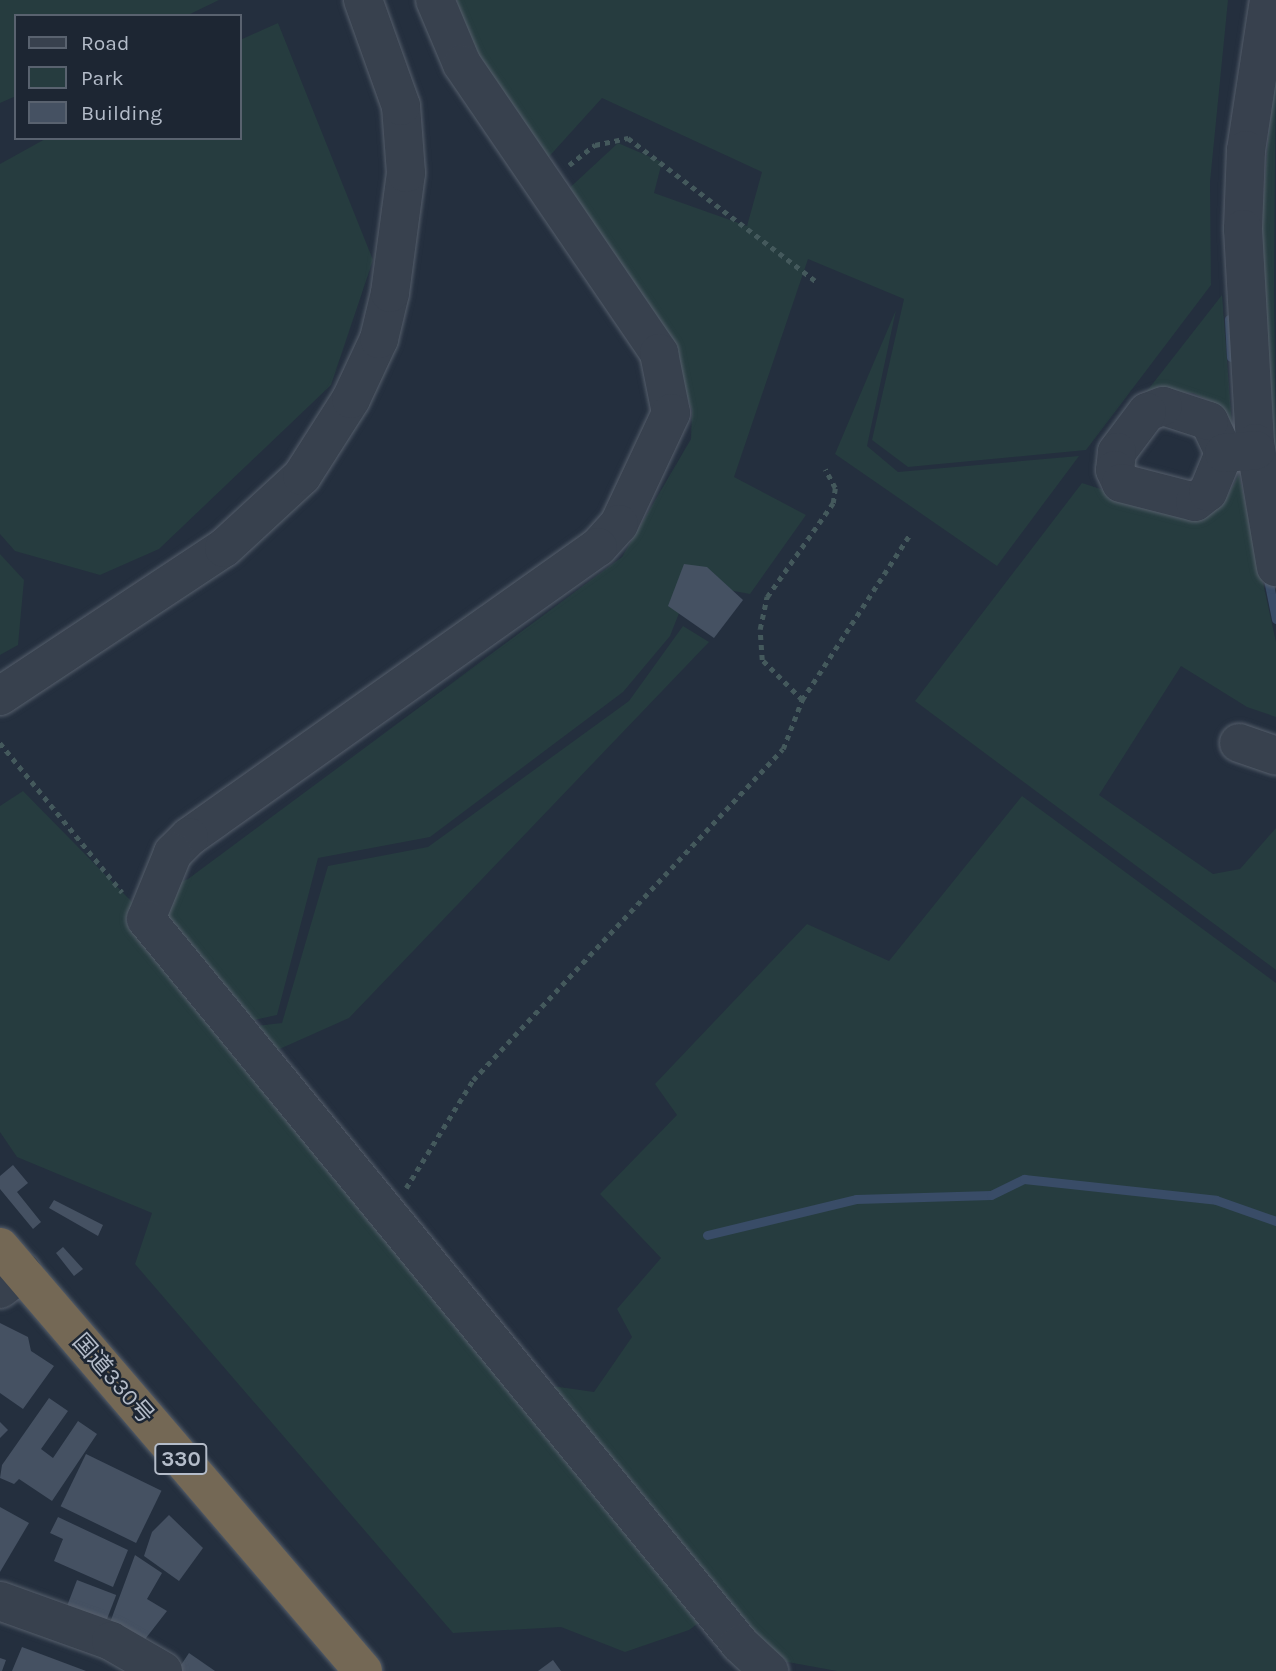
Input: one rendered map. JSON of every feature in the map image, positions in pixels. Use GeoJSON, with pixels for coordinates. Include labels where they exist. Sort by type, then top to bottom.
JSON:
{"type":"FeatureCollection","features":[{"type":"Feature","properties":{"kind":"highway","name":"国道330号"},"geometry":{"type":"LineString","coordinates":[[7,1269],[363,1671]]}},
{"type":"Feature","properties":{"kind":"street"},"geometry":{"type":"LineString","coordinates":[[0,696],[224,548],[302,475],[351,399],[379,339],[390,293],[406,173],[401,106],[363,0]]}},
{"type":"Feature","properties":{"kind":"street"},"geometry":{"type":"LineString","coordinates":[[435,0],[462,64],[659,353],[670,386],[671,413],[619,524],[571,570],[189,837],[173,853],[146,919],[740,1644],[769,1671]]}},
{"type":"Feature","properties":{"kind":"street"},"geometry":{"type":"LineString","coordinates":[[1269,0],[1246,150],[1240,452],[1276,567]]}},
{"type":"Feature","properties":{"kind":"street"},"geometry":{"type":"LineString","coordinates":[[1238,743],[1276,756]]}},
{"type":"Feature","properties":{"kind":"street"},"geometry":{"type":"LineString","coordinates":[[0,1601],[111,1640],[163,1671]]}},
{"type":"Feature","properties":{"kind":"path"},"geometry":{"type":"LineString","coordinates":[[543,185],[595,145],[628,138],[817,282]]}},
{"type":"Feature","properties":{"kind":"path"},"geometry":{"type":"LineString","coordinates":[[802,700],[762,660],[760,629],[767,597],[833,503],[835,488],[825,469]]}},
{"type":"Feature","properties":{"kind":"path"},"geometry":{"type":"LineString","coordinates":[[387,1214],[473,1080],[775,759],[802,700],[909,536]]}},
{"type":"Feature","properties":{"kind":"path"},"geometry":{"type":"LineString","coordinates":[[0,743],[146,919]]}},
{"type":"Feature","properties":{"kind":"green space"},"geometry":{"type":"Polygon","coordinates":[[[0,0],[219,0],[190,14],[14,14],[14,97],[0,103],[0,0]]]}},
{"type":"Feature","properties":{"kind":"green space"},"geometry":{"type":"Polygon","coordinates":[[[457,0],[1228,0],[1210,182],[1211,285],[1086,450],[908,467],[872,440],[904,299],[808,259],[734,477],[806,515],[750,594],[691,583],[670,636],[623,692],[430,837],[318,858],[277,1015],[249,1021],[511,1380],[594,1392],[632,1337],[617,1309],[661,1258],[600,1194],[677,1115],[655,1084],[807,924],[889,961],[1022,796],[1276,983],[1276,1671],[837,1671],[782,1661],[727,1602],[689,1630],[625,1652],[561,1627],[453,1633],[135,1264],[152,1213],[17,1157],[0,1132],[0,806],[23,791],[132,902],[188,879],[622,557],[691,439],[692,410],[674,361],[563,194],[618,143],[662,162],[654,193],[747,226],[762,172],[602,98],[545,161],[472,56],[457,0]]]}},
{"type":"Feature","properties":{"kind":"green space"},"geometry":{"type":"Polygon","coordinates":[[[278,23],[373,260],[331,385],[159,549],[100,575],[15,551],[0,534],[0,164],[43,140],[242,140],[242,39],[278,23]]]}},
{"type":"Feature","properties":{"kind":"green space"},"geometry":{"type":"Polygon","coordinates":[[[1276,41],[1274,286],[1276,475],[1258,268],[1276,41]]]}},
{"type":"Feature","properties":{"kind":"green space"},"geometry":{"type":"Polygon","coordinates":[[[1222,295],[1232,426],[1212,402],[1193,393],[1164,392],[1140,400],[1222,295]]]}},
{"type":"Feature","properties":{"kind":"green space"},"geometry":{"type":"Polygon","coordinates":[[[896,310],[867,446],[898,472],[1079,456],[997,566],[835,454],[896,310]]]}},
{"type":"Feature","properties":{"kind":"green space"},"geometry":{"type":"Polygon","coordinates":[[[1239,474],[1276,642],[1276,717],[1247,707],[1181,666],[1099,795],[1213,874],[1240,869],[1276,828],[1276,970],[915,701],[1082,483],[1181,515],[1207,516],[1225,501],[1239,474]]]}},
{"type":"Feature","properties":{"kind":"green space"},"geometry":{"type":"Polygon","coordinates":[[[0,554],[24,580],[18,645],[0,655],[0,554]]]}},
{"type":"Feature","properties":{"kind":"green space"},"geometry":{"type":"Polygon","coordinates":[[[683,626],[709,642],[349,1018],[275,1051],[256,1026],[282,1023],[328,866],[428,847],[629,701],[683,626]]]}},
{"type":"Feature","properties":{"kind":"building"},"geometry":{"type":"Polygon","coordinates":[[[684,564],[707,567],[743,600],[714,638],[668,606],[684,564]]]}},
{"type":"Feature","properties":{"kind":"building"},"geometry":{"type":"Polygon","coordinates":[[[13,1165],[28,1183],[17,1192],[41,1222],[33,1229],[0,1189],[0,1176],[13,1165]]]}},
{"type":"Feature","properties":{"kind":"building"},"geometry":{"type":"Polygon","coordinates":[[[54,1200],[103,1225],[98,1236],[49,1208],[54,1200]]]}},
{"type":"Feature","properties":{"kind":"building"},"geometry":{"type":"Polygon","coordinates":[[[63,1247],[83,1269],[74,1276],[56,1253],[63,1247]]]}},
{"type":"Feature","properties":{"kind":"building"},"geometry":{"type":"Polygon","coordinates":[[[0,1323],[28,1337],[31,1351],[54,1366],[23,1409],[0,1393],[0,1323]]]}},
{"type":"Feature","properties":{"kind":"building"},"geometry":{"type":"Polygon","coordinates":[[[49,1398],[68,1411],[41,1449],[53,1458],[78,1421],[97,1434],[52,1501],[19,1479],[14,1484],[0,1478],[2,1465],[49,1398]]]}},
{"type":"Feature","properties":{"kind":"building"},"geometry":{"type":"Polygon","coordinates":[[[0,1422],[8,1430],[0,1438],[0,1422]]]}},
{"type":"Feature","properties":{"kind":"building"},"geometry":{"type":"Polygon","coordinates":[[[86,1454],[161,1491],[136,1543],[61,1506],[86,1454]]]}},
{"type":"Feature","properties":{"kind":"building"},"geometry":{"type":"Polygon","coordinates":[[[0,1507],[29,1523],[0,1572],[0,1507]]]}},
{"type":"Feature","properties":{"kind":"building"},"geometry":{"type":"Polygon","coordinates":[[[169,1515],[203,1548],[179,1581],[144,1556],[152,1532],[169,1515]]]}},
{"type":"Feature","properties":{"kind":"building"},"geometry":{"type":"Polygon","coordinates":[[[58,1517],[128,1550],[113,1587],[54,1561],[63,1539],[50,1533],[58,1517]]]}},
{"type":"Feature","properties":{"kind":"building"},"geometry":{"type":"Polygon","coordinates":[[[135,1555],[162,1573],[147,1599],[167,1611],[139,1647],[108,1628],[135,1555]]]}},
{"type":"Feature","properties":{"kind":"building"},"geometry":{"type":"Polygon","coordinates":[[[77,1580],[116,1595],[104,1626],[65,1611],[77,1580]]]}},
{"type":"Feature","properties":{"kind":"building"},"geometry":{"type":"Polygon","coordinates":[[[22,1647],[86,1671],[12,1671],[22,1647]]]}},
{"type":"Feature","properties":{"kind":"building"},"geometry":{"type":"Polygon","coordinates":[[[189,1653],[215,1671],[177,1671],[189,1653]]]}},
{"type":"Feature","properties":{"kind":"building"},"geometry":{"type":"Polygon","coordinates":[[[0,1658],[6,1660],[2,1671],[0,1671],[0,1658]]]}},
{"type":"Feature","properties":{"kind":"building"},"geometry":{"type":"Polygon","coordinates":[[[553,1660],[561,1671],[538,1671],[553,1660]]]}},
{"type":"Feature","properties":{"kind":"waterway"},"geometry":{"type":"LineString","coordinates":[[1229,319],[1231,357]]}},
{"type":"Feature","properties":{"kind":"waterway"},"geometry":{"type":"LineString","coordinates":[[1267,574],[1276,619]]}},
{"type":"Feature","properties":{"kind":"waterway"},"geometry":{"type":"LineString","coordinates":[[707,1235],[856,1199],[991,1195],[1024,1179],[1216,1200],[1276,1221]]}}]}
